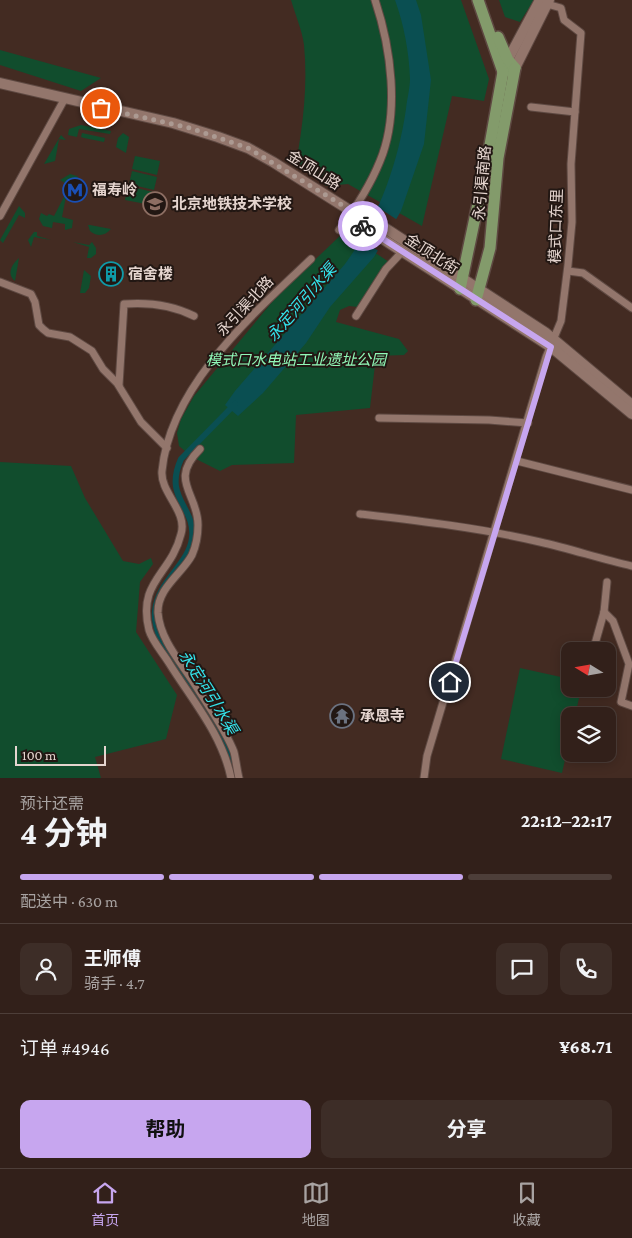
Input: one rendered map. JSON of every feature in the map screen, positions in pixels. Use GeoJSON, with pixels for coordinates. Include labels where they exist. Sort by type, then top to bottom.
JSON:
{"type":"FeatureCollection","features":[{"type":"Feature","properties":{"kind":"main road"},"geometry":{"type":"LineString","coordinates":[[478,0],[503,72],[511,64],[545,1]]}},
{"type":"Feature","properties":{"kind":"main road"},"geometry":{"type":"LineString","coordinates":[[485,0],[511,64]]}},
{"type":"Feature","properties":{"kind":"main road","name":"永引渠南路"},"geometry":{"type":"LineString","coordinates":[[478,295],[493,228],[498,158],[511,64]]}},
{"type":"Feature","properties":{"kind":"main road","name":"永引渠南路"},"geometry":{"type":"LineString","coordinates":[[461,285],[503,72]]}},
{"type":"Feature","properties":{"kind":"main road","name":"金顶山路"},"geometry":{"type":"LineString","coordinates":[[0,83],[64,100],[190,128],[248,148],[352,211]]}},
{"type":"Feature","properties":{"kind":"main road","name":"金顶北街"},"geometry":{"type":"LineString","coordinates":[[352,211],[398,245],[552,343],[632,405]]}},
{"type":"Feature","properties":{"kind":"main road","name":"金顶北街"},"geometry":{"type":"LineString","coordinates":[[552,343],[632,414]]}},
{"type":"Feature","properties":{"kind":"street"},"geometry":{"type":"LineString","coordinates":[[339,230],[368,186],[381,160],[389,125],[390,73],[384,29],[375,0]]}},
{"type":"Feature","properties":{"kind":"street","name":"模式口东里"},"geometry":{"type":"LineString","coordinates":[[424,778],[427,756],[552,343],[561,321],[572,222],[571,164],[581,33],[564,20],[561,8],[545,1]]}},
{"type":"Feature","properties":{"kind":"street"},"geometry":{"type":"LineString","coordinates":[[0,216],[64,100]]}},
{"type":"Feature","properties":{"kind":"street"},"geometry":{"type":"LineString","coordinates":[[531,107],[575,112]]}},
{"type":"Feature","properties":{"kind":"street"},"geometry":{"type":"LineString","coordinates":[[356,316],[386,269],[398,245]]}},
{"type":"Feature","properties":{"kind":"street","name":"永引渠北路"},"geometry":{"type":"LineString","coordinates":[[231,778],[227,759],[214,731],[150,632],[145,606],[151,586],[173,554],[182,533],[181,517],[162,478],[172,428],[197,381],[254,313],[311,259]]}},
{"type":"Feature","properties":{"kind":"street"},"geometry":{"type":"LineString","coordinates":[[568,271],[583,273],[632,308]]}},
{"type":"Feature","properties":{"kind":"street"},"geometry":{"type":"LineString","coordinates":[[0,282],[31,294],[35,302],[39,325],[48,333],[70,338],[87,346],[120,388],[141,422],[167,448]]}},
{"type":"Feature","properties":{"kind":"street"},"geometry":{"type":"LineString","coordinates":[[120,388],[118,376],[124,304],[144,303],[171,306],[194,316]]}},
{"type":"Feature","properties":{"kind":"street"},"geometry":{"type":"LineString","coordinates":[[379,418],[489,420],[528,423]]}},
{"type":"Feature","properties":{"kind":"street"},"geometry":{"type":"LineString","coordinates":[[200,449],[192,457],[185,479],[187,490],[197,514],[195,546],[191,557],[169,584],[158,611],[161,633],[206,702],[234,751],[239,778]]}},
{"type":"Feature","properties":{"kind":"street"},"geometry":{"type":"LineString","coordinates":[[517,461],[632,490]]}},
{"type":"Feature","properties":{"kind":"street"},"geometry":{"type":"LineString","coordinates":[[360,514],[442,523],[495,533],[540,542],[632,566]]}},
{"type":"Feature","properties":{"kind":"street"},"geometry":{"type":"LineString","coordinates":[[596,642],[604,612],[607,582]]}},
{"type":"Feature","properties":{"kind":"street"},"geometry":{"type":"LineString","coordinates":[[604,612],[613,621],[629,664],[621,702],[632,706]]}},
{"type":"Feature","properties":{"kind":"green space"},"geometry":{"type":"Polygon","coordinates":[[[291,0],[461,0],[489,79],[484,101],[452,96],[422,226],[348,184],[326,186],[296,164],[304,104],[305,60],[302,34],[291,0]]]}},
{"type":"Feature","properties":{"kind":"green space"},"geometry":{"type":"Polygon","coordinates":[[[499,0],[534,0],[520,22],[505,17],[499,0]]]}},
{"type":"Feature","properties":{"kind":"green space"},"geometry":{"type":"Polygon","coordinates":[[[0,50],[101,78],[81,91],[0,65],[0,50]]]}},
{"type":"Feature","properties":{"kind":"green space"},"geometry":{"type":"Polygon","coordinates":[[[81,125],[111,131],[110,134],[79,129],[77,137],[68,135],[69,129],[81,125]]]}},
{"type":"Feature","properties":{"kind":"green space"},"geometry":{"type":"Polygon","coordinates":[[[82,133],[105,138],[104,142],[81,137],[82,133]]]}},
{"type":"Feature","properties":{"kind":"green space"},"geometry":{"type":"Polygon","coordinates":[[[123,133],[129,137],[126,153],[116,147],[118,138],[123,133]]]}},
{"type":"Feature","properties":{"kind":"green space"},"geometry":{"type":"Polygon","coordinates":[[[61,135],[66,140],[59,139],[55,161],[44,164],[61,135]]]}},
{"type":"Feature","properties":{"kind":"green space"},"geometry":{"type":"Polygon","coordinates":[[[135,156],[160,161],[157,175],[132,169],[135,156]]]}},
{"type":"Feature","properties":{"kind":"green space"},"geometry":{"type":"Polygon","coordinates":[[[132,171],[157,177],[154,190],[129,184],[132,171]]]}},
{"type":"Feature","properties":{"kind":"green space"},"geometry":{"type":"Polygon","coordinates":[[[70,174],[77,176],[81,181],[69,181],[62,217],[73,220],[72,228],[65,230],[65,224],[53,222],[52,228],[43,226],[39,219],[41,213],[47,216],[49,214],[54,216],[67,191],[63,189],[65,183],[60,180],[70,174]]]}},
{"type":"Feature","properties":{"kind":"green space"},"geometry":{"type":"Polygon","coordinates":[[[128,186],[153,192],[151,205],[125,200],[128,186]]]}},
{"type":"Feature","properties":{"kind":"green space"},"geometry":{"type":"Polygon","coordinates":[[[19,206],[25,213],[25,218],[19,215],[3,243],[0,240],[19,206]]]}},
{"type":"Feature","properties":{"kind":"green space"},"geometry":{"type":"Polygon","coordinates":[[[88,225],[111,229],[106,233],[98,235],[90,231],[88,225]]]}},
{"type":"Feature","properties":{"kind":"green space"},"geometry":{"type":"Polygon","coordinates":[[[34,232],[37,232],[37,236],[51,240],[34,237],[31,247],[28,240],[34,232]]]}},
{"type":"Feature","properties":{"kind":"green space","name":"模式口水电站工业遗址公园"},"geometry":{"type":"Polygon","coordinates":[[[344,232],[389,262],[358,307],[349,306],[340,310],[336,322],[399,339],[408,351],[404,355],[376,356],[370,408],[296,415],[294,463],[232,465],[220,471],[192,457],[179,446],[177,433],[181,419],[194,396],[278,295],[344,232]]]}},
{"type":"Feature","properties":{"kind":"green space"},"geometry":{"type":"Polygon","coordinates":[[[73,242],[89,245],[92,242],[96,248],[96,254],[91,258],[87,258],[89,247],[73,242]]]}},
{"type":"Feature","properties":{"kind":"green space"},"geometry":{"type":"Polygon","coordinates":[[[19,258],[15,281],[10,272],[14,263],[19,258]]]}},
{"type":"Feature","properties":{"kind":"green space"},"geometry":{"type":"Polygon","coordinates":[[[84,270],[91,276],[89,288],[85,293],[80,293],[84,270]]]}},
{"type":"Feature","properties":{"kind":"green space"},"geometry":{"type":"Polygon","coordinates":[[[0,462],[71,466],[85,498],[123,561],[139,564],[151,558],[153,564],[140,582],[136,632],[177,695],[166,739],[95,757],[101,778],[0,778],[0,462]]]}},
{"type":"Feature","properties":{"kind":"green space"},"geometry":{"type":"Polygon","coordinates":[[[520,668],[561,677],[561,698],[579,698],[577,707],[561,707],[561,762],[565,762],[562,773],[501,759],[520,668]]]}},
{"type":"Feature","properties":{"kind":"water"},"geometry":{"type":"Polygon","coordinates":[[[395,0],[416,0],[421,15],[431,80],[424,144],[401,211],[374,257],[330,307],[306,343],[263,393],[238,416],[225,405],[345,264],[367,229],[385,190],[398,150],[410,82],[406,39],[395,0]]]}},
{"type":"Feature","properties":{"kind":"pier"},"geometry":{"type":"Polygon","coordinates":[[[376,206],[399,221],[380,252],[359,238],[376,206]]]}},
{"type":"Feature","properties":{"kind":"waterway","name":"永定河引水渠"},"geometry":{"type":"LineString","coordinates":[[234,769],[226,743],[217,726],[182,677],[162,643],[156,626],[155,611],[157,600],[185,556],[192,538],[192,527],[176,484],[176,473],[181,459],[235,404]]}},
{"type":"Feature","properties":{"kind":"way so far"},"geometry":{"type":"LineString","coordinates":[[101,108],[173,123],[248,148],[352,211],[358,223],[363,226]]}},
{"type":"Feature","properties":{"kind":"place","name":"福寿岭"},"geometry":{"type":"Point","coordinates":[75,190]}},
{"type":"Feature","properties":{"kind":"place","name":"北京地铁技术学校"},"geometry":{"type":"Point","coordinates":[155,204]}},
{"type":"Feature","properties":{"kind":"place","name":"宿舍楼"},"geometry":{"type":"Point","coordinates":[111,274]}},
{"type":"Feature","properties":{"kind":"place","name":"承恩寺"},"geometry":{"type":"Point","coordinates":[342,716]}},
{"type":"Feature","properties":{"kind":"route"},"geometry":{"type":"LineString","coordinates":[[363,226],[551,347],[546,357],[523,442],[450,682]]}}]}
